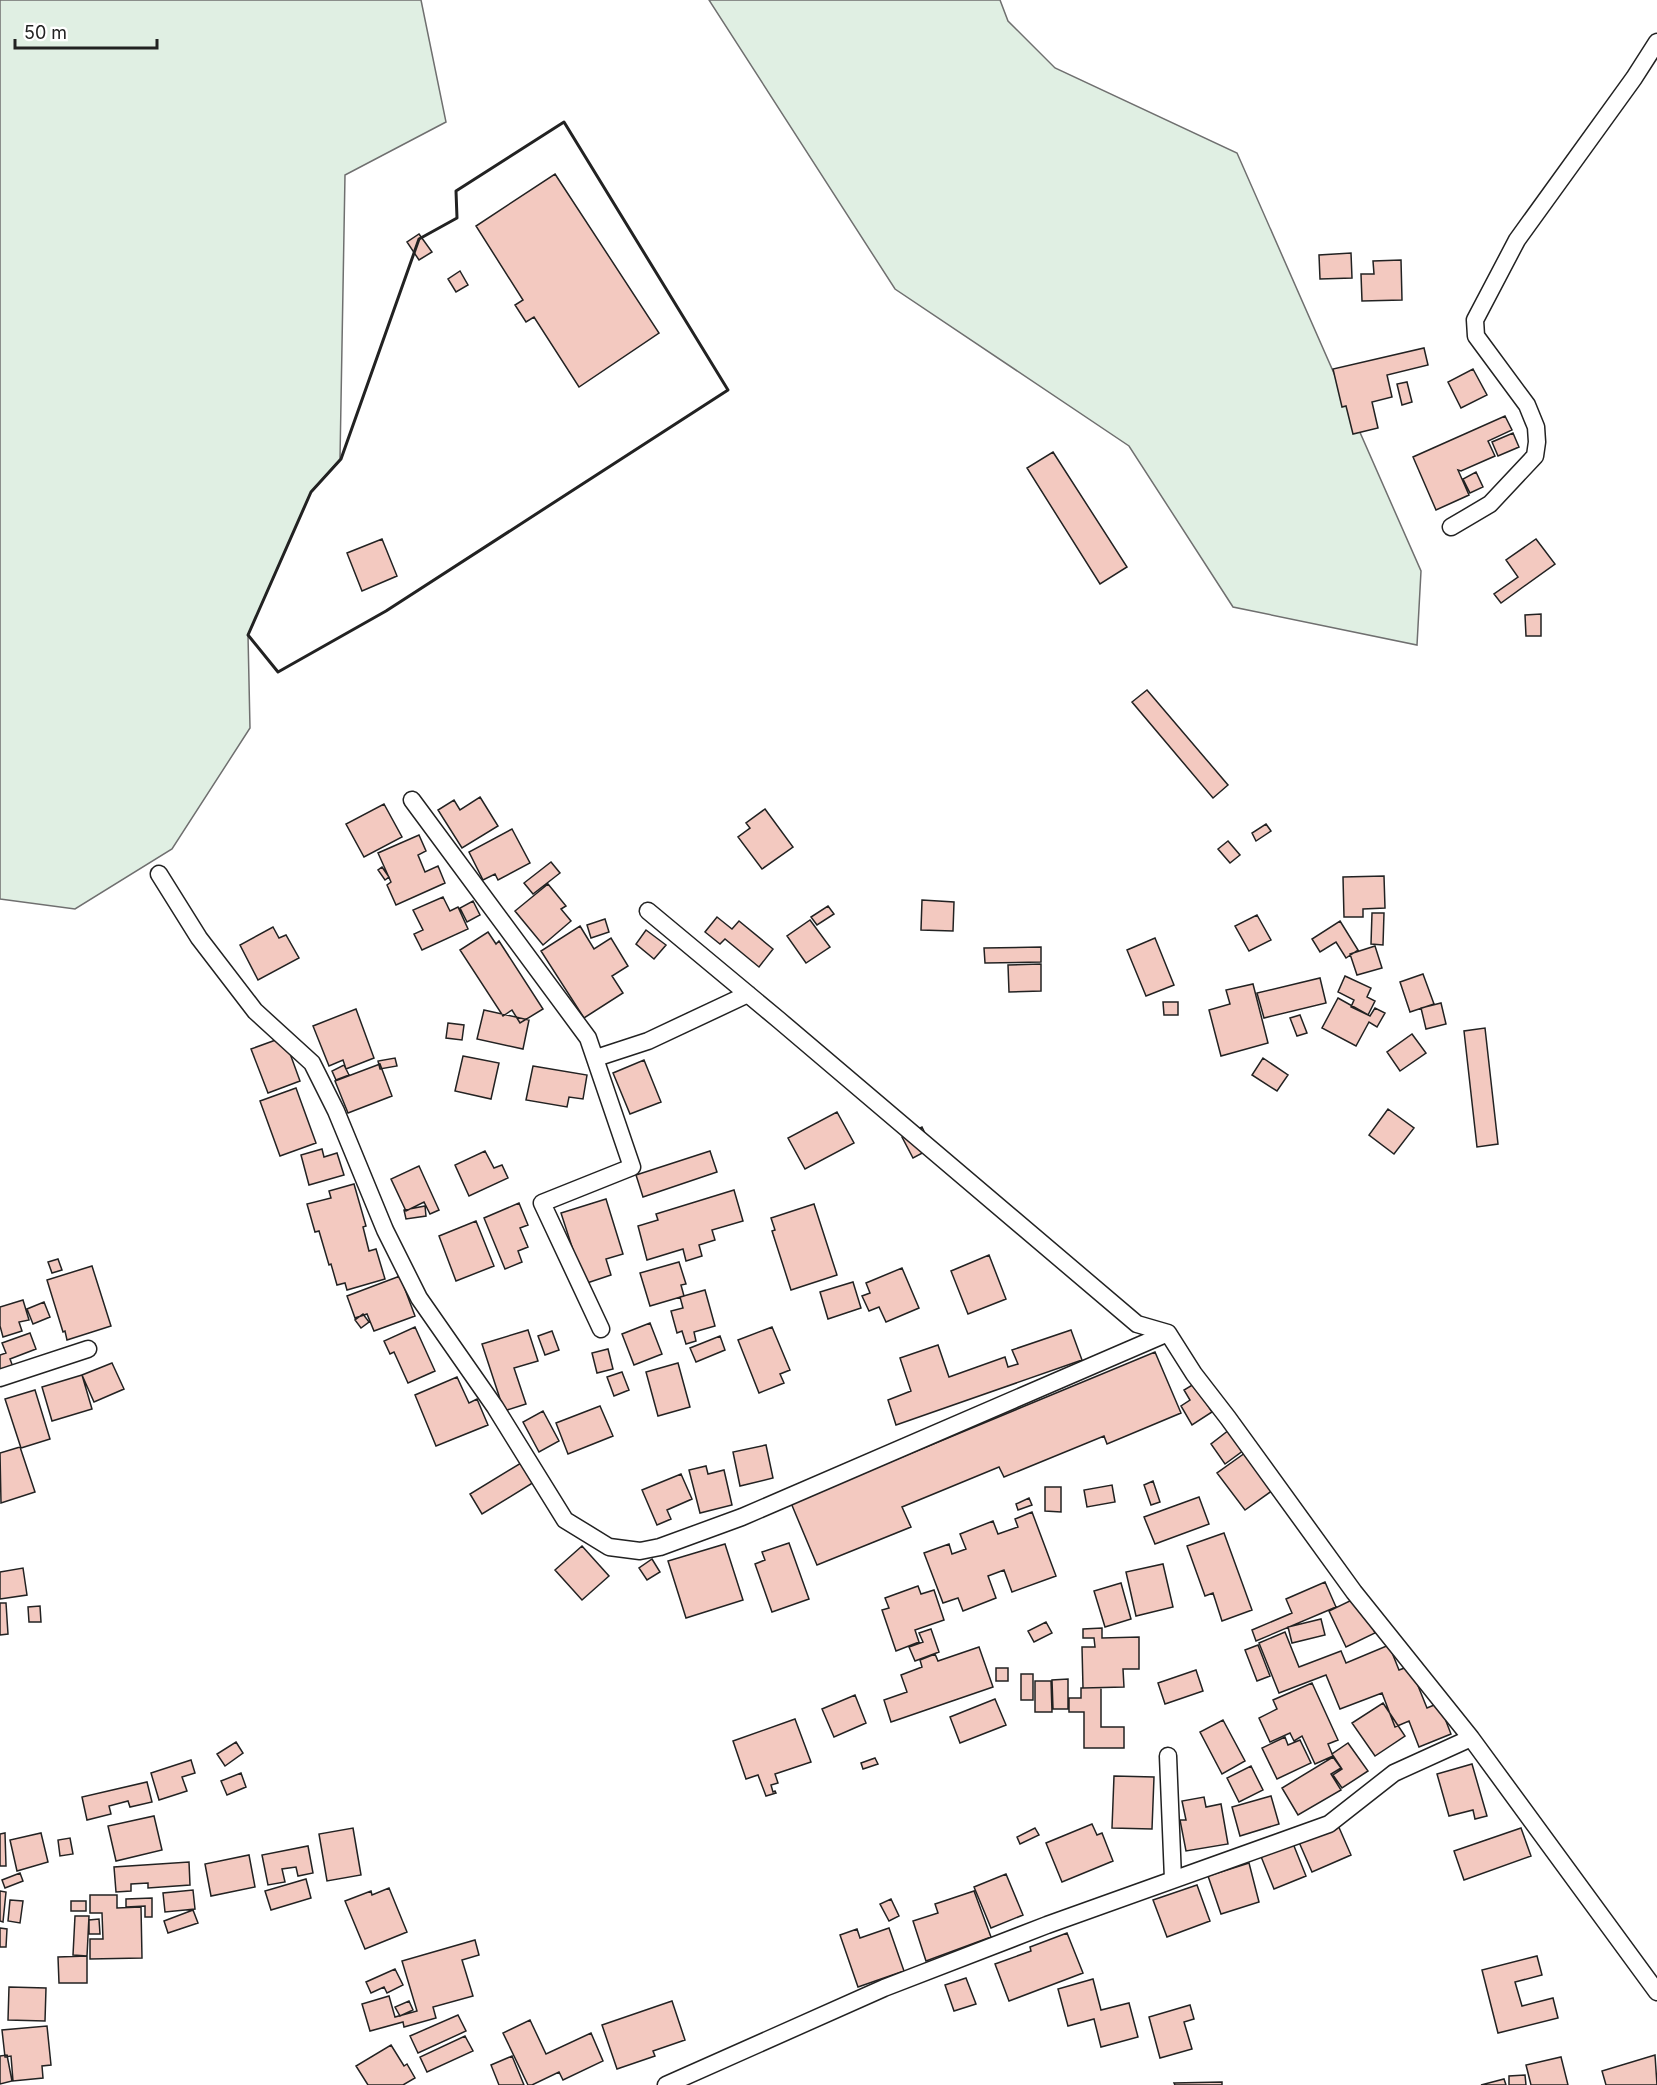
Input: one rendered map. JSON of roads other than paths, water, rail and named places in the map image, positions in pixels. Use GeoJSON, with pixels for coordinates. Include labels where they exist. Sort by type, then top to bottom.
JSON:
{"type":"FeatureCollection","features":[{"type":"Feature","properties":{"kind":"street"},"geometry":{"type":"LineString","coordinates":[[1451,527],[1490,504],[1535,456],[1536,449],[1536,428],[1527,405],[1476,336],[1475,320],[1517,240],[1657,42]]}},
{"type":"Feature","properties":{"kind":"street"},"geometry":{"type":"LineString","coordinates":[[412,800],[588,1038],[596,1058],[633,1167],[542,1203],[601,1329]]}},
{"type":"Feature","properties":{"kind":"street"},"geometry":{"type":"LineString","coordinates":[[159,874],[199,938],[255,1011],[312,1064],[336,1112],[385,1230],[419,1298],[495,1407],[565,1520],[609,1547],[640,1551],[660,1547],[742,1517],[1168,1333]]}},
{"type":"Feature","properties":{"kind":"street"},"geometry":{"type":"LineString","coordinates":[[648,911],[1137,1324],[1168,1333],[1194,1374],[1354,1592],[1471,1738],[1657,1992]]}},
{"type":"Feature","properties":{"kind":"street"},"geometry":{"type":"LineString","coordinates":[[596,1058],[648,1041],[748,994]]}},
{"type":"Feature","properties":{"kind":"street"},"geometry":{"type":"LineString","coordinates":[[0,1378],[88,1350]]}},
{"type":"Feature","properties":{"kind":"street"},"geometry":{"type":"LineString","coordinates":[[666,2085],[884,1988],[1173,1879],[1329,1824],[1394,1773],[1471,1738]]}},
{"type":"Feature","properties":{"kind":"street"},"geometry":{"type":"LineString","coordinates":[[1168,1756],[1173,1879]]}}]}
